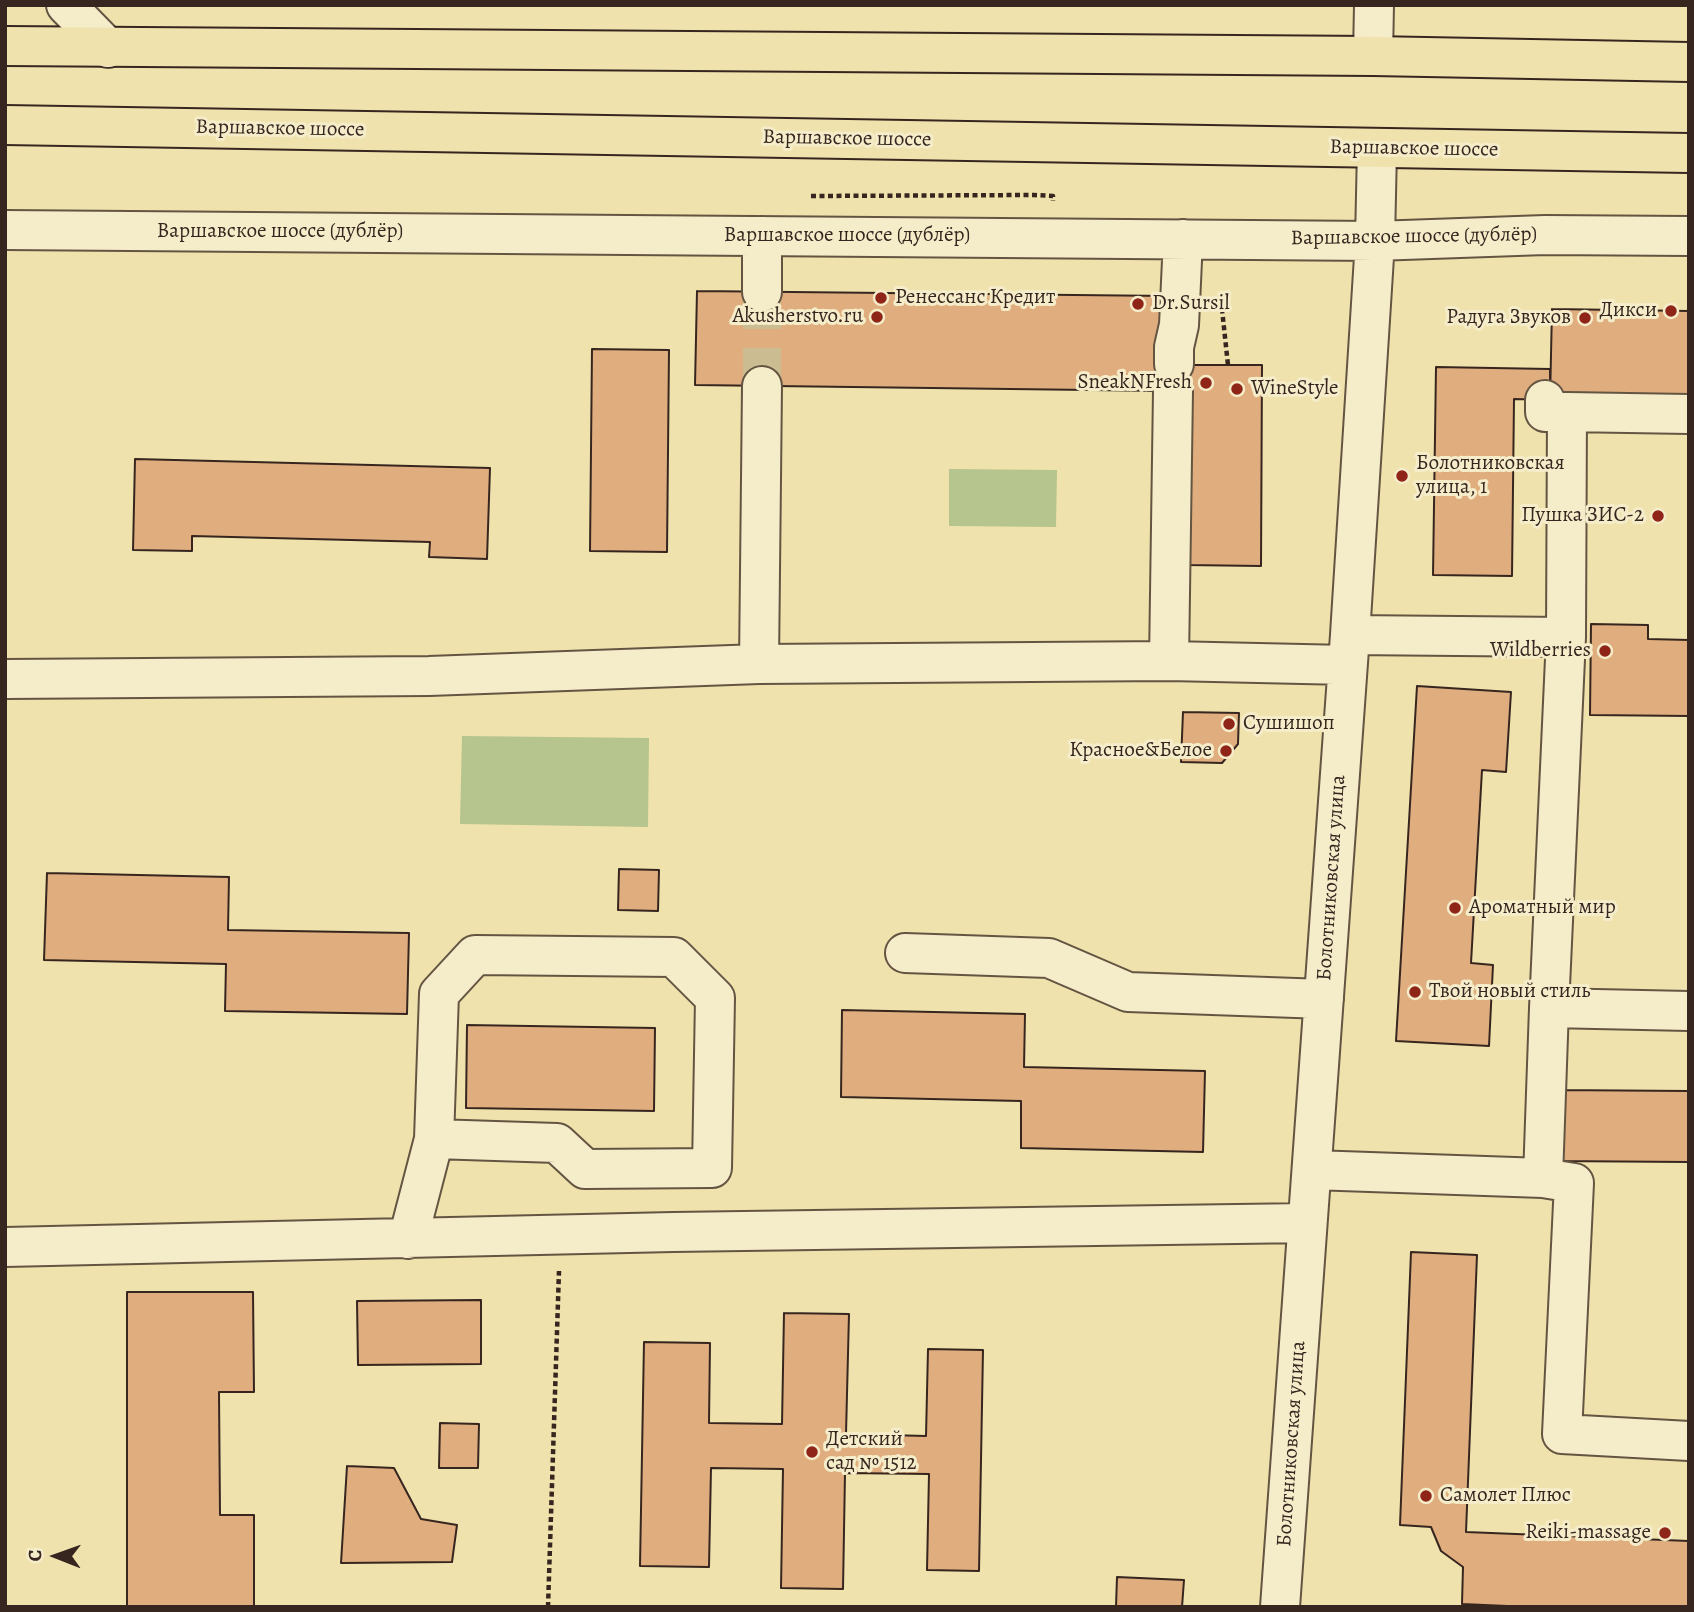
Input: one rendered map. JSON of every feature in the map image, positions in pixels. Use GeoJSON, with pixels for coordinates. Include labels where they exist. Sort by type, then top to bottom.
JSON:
{"type":"FeatureCollection","features":[{"type":"Feature","properties":{"kind":"main road"},"geometry":{"type":"LineString","coordinates":[[5,46],[1373,56],[1689,62]]}},
{"type":"Feature","properties":{"kind":"main road","name":"Варшавское шоссе"},"geometry":{"type":"LineString","coordinates":[[5,125],[1689,153]]}},
{"type":"Feature","properties":{"kind":"street"},"geometry":{"type":"LineString","coordinates":[[66,5],[108,48]]}},
{"type":"Feature","properties":{"kind":"street"},"geometry":{"type":"LineString","coordinates":[[1373,56],[1374,5]]}},
{"type":"Feature","properties":{"kind":"street","name":"Болотниковская улица"},"geometry":{"type":"LineString","coordinates":[[1280,1607],[1349,650],[1375,241],[1377,149]]}},
{"type":"Feature","properties":{"kind":"street","name":"Варшавское шоссе (дублёр)"},"geometry":{"type":"LineString","coordinates":[[5,230],[1375,241],[1545,235],[1689,236]]}},
{"type":"Feature","properties":{"kind":"street"},"geometry":{"type":"LineString","coordinates":[[762,236],[762,292]]}},
{"type":"Feature","properties":{"kind":"street"},"geometry":{"type":"LineString","coordinates":[[1169,661],[1174,347],[1179,325],[1183,239]]}},
{"type":"Feature","properties":{"kind":"street"},"geometry":{"type":"LineString","coordinates":[[759,664],[762,386]]}},
{"type":"Feature","properties":{"kind":"street"},"geometry":{"type":"LineString","coordinates":[[1543,1178],[1566,636],[1556,406],[1689,414]]}},
{"type":"Feature","properties":{"kind":"street"},"geometry":{"type":"LineString","coordinates":[[5,679],[429,676],[759,664],[1169,661],[1566,636]]}},
{"type":"Feature","properties":{"kind":"street"},"geometry":{"type":"LineString","coordinates":[[905,953],[1049,958],[1128,992],[1324,999]]}},
{"type":"Feature","properties":{"kind":"street"},"geometry":{"type":"LineString","coordinates":[[408,1239],[434,1139],[439,994],[474,954],[674,957],[715,998],[712,1168],[585,1169],[557,1143],[434,1139]]}},
{"type":"Feature","properties":{"kind":"street"},"geometry":{"type":"LineString","coordinates":[[1549,1008],[1689,1011]]}},
{"type":"Feature","properties":{"kind":"street"},"geometry":{"type":"LineString","coordinates":[[1312,1170],[1543,1178],[1574,1182],[1562,1434],[1689,1441]]}},
{"type":"Feature","properties":{"kind":"street"},"geometry":{"type":"LineString","coordinates":[[5,1247],[1307,1223]]}},
{"type":"Feature","properties":{"kind":"path"},"geometry":{"type":"LineString","coordinates":[[916,195],[1034,195]]}},
{"type":"Feature","properties":{"kind":"path"},"geometry":{"type":"LineString","coordinates":[[1219,287],[1228,365]]}},
{"type":"Feature","properties":{"kind":"path"},"geometry":{"type":"LineString","coordinates":[[548,1607],[561,1235]]}},
{"type":"Feature","properties":{"kind":"green space"},"geometry":{"type":"Polygon","coordinates":[[[949,469],[1057,470],[1056,527],[949,526],[949,469]]]}},
{"type":"Feature","properties":{"kind":"green space"},"geometry":{"type":"Polygon","coordinates":[[[462,736],[649,738],[648,827],[460,824],[462,736]]]}},
{"type":"Feature","properties":{"kind":"building"},"geometry":{"type":"Polygon","coordinates":[[[697,291],[1169,296],[1168,391],[695,385],[697,291]]]}},
{"type":"Feature","properties":{"kind":"building"},"geometry":{"type":"Polygon","coordinates":[[[1552,309],[1689,311],[1689,403],[1550,401],[1552,309]]]}},
{"type":"Feature","properties":{"kind":"building"},"geometry":{"type":"Polygon","coordinates":[[[592,349],[669,350],[667,552],[590,551],[592,349]]]}},
{"type":"Feature","properties":{"kind":"building"},"geometry":{"type":"Polygon","coordinates":[[[1168,365],[1262,365],[1261,566],[1186,565],[1168,365]]]}},
{"type":"Feature","properties":{"kind":"building"},"geometry":{"type":"Polygon","coordinates":[[[1436,367],[1550,369],[1550,400],[1514,399],[1512,576],[1433,575],[1436,367]]]}},
{"type":"Feature","properties":{"kind":"building"},"geometry":{"type":"Polygon","coordinates":[[[135,459],[490,468],[487,559],[429,557],[430,542],[192,536],[192,551],[133,550],[135,459]]]}},
{"type":"Feature","properties":{"kind":"building"},"geometry":{"type":"Polygon","coordinates":[[[1591,624],[1648,625],[1648,639],[1689,640],[1689,716],[1590,715],[1591,624]]]}},
{"type":"Feature","properties":{"kind":"building"},"geometry":{"type":"Polygon","coordinates":[[[1417,686],[1511,692],[1506,772],[1482,770],[1471,963],[1493,965],[1489,1046],[1396,1041],[1417,686]]]}},
{"type":"Feature","properties":{"kind":"building"},"geometry":{"type":"Polygon","coordinates":[[[1183,712],[1239,713],[1238,744],[1222,763],[1181,762],[1183,712]]]}},
{"type":"Feature","properties":{"kind":"building"},"geometry":{"type":"Polygon","coordinates":[[[619,869],[659,870],[658,911],[618,910],[619,869]]]}},
{"type":"Feature","properties":{"kind":"building"},"geometry":{"type":"Polygon","coordinates":[[[47,873],[229,877],[228,930],[409,933],[407,1014],[225,1011],[226,964],[44,960],[47,873]]]}},
{"type":"Feature","properties":{"kind":"building"},"geometry":{"type":"Polygon","coordinates":[[[842,1010],[1025,1014],[1024,1067],[1205,1071],[1203,1152],[1021,1148],[1021,1101],[841,1097],[842,1010]]]}},
{"type":"Feature","properties":{"kind":"building"},"geometry":{"type":"Polygon","coordinates":[[[467,1025],[655,1028],[654,1111],[466,1108],[467,1025]]]}},
{"type":"Feature","properties":{"kind":"building"},"geometry":{"type":"Polygon","coordinates":[[[1554,1090],[1689,1091],[1689,1162],[1553,1161],[1554,1090]]]}},
{"type":"Feature","properties":{"kind":"building"},"geometry":{"type":"Polygon","coordinates":[[[1411,1252],[1477,1255],[1466,1532],[1689,1541],[1689,1607],[1530,1607],[1462,1604],[1463,1567],[1441,1551],[1431,1527],[1400,1525],[1411,1252]]]}},
{"type":"Feature","properties":{"kind":"building"},"geometry":{"type":"Polygon","coordinates":[[[127,1292],[253,1292],[254,1392],[219,1392],[220,1515],[254,1515],[254,1607],[127,1607],[127,1292]]]}},
{"type":"Feature","properties":{"kind":"building"},"geometry":{"type":"Polygon","coordinates":[[[481,1300],[481,1364],[358,1365],[357,1301],[481,1300]]]}},
{"type":"Feature","properties":{"kind":"building","name":"Детский сад № 1512"},"geometry":{"type":"Polygon","coordinates":[[[784,1313],[849,1314],[846,1434],[926,1436],[928,1349],[983,1350],[979,1571],[927,1570],[929,1474],[845,1473],[843,1589],[781,1588],[783,1469],[711,1468],[709,1567],[640,1566],[644,1342],[710,1343],[709,1423],[782,1424],[784,1313]]]}},
{"type":"Feature","properties":{"kind":"building"},"geometry":{"type":"Polygon","coordinates":[[[440,1423],[479,1424],[478,1468],[439,1468],[440,1423]]]}},
{"type":"Feature","properties":{"kind":"building"},"geometry":{"type":"Polygon","coordinates":[[[347,1466],[394,1468],[421,1519],[457,1525],[452,1562],[341,1563],[347,1466]]]}},
{"type":"Feature","properties":{"kind":"building"},"geometry":{"type":"Polygon","coordinates":[[[1117,1577],[1184,1580],[1182,1607],[1116,1607],[1117,1577]]]}},
{"type":"Feature","properties":{"kind":"tunnel"},"geometry":{"type":"LineString","coordinates":[[762,292],[762,386]]}},
{"type":"Feature","properties":{"kind":"place","name":"Ренессанс Кредит"},"geometry":{"type":"Point","coordinates":[881,298]}},
{"type":"Feature","properties":{"kind":"place","name":"Dr.Sursil"},"geometry":{"type":"Point","coordinates":[1138,304]}},
{"type":"Feature","properties":{"kind":"place","name":"Дикси"},"geometry":{"type":"Point","coordinates":[1671,311]}},
{"type":"Feature","properties":{"kind":"place","name":"Akusherstvo.ru"},"geometry":{"type":"Point","coordinates":[877,317]}},
{"type":"Feature","properties":{"kind":"place","name":"Радуга Звуков"},"geometry":{"type":"Point","coordinates":[1585,318]}},
{"type":"Feature","properties":{"kind":"place","name":"SneakNFresh"},"geometry":{"type":"Point","coordinates":[1206,383]}},
{"type":"Feature","properties":{"kind":"place","name":"WineStyle"},"geometry":{"type":"Point","coordinates":[1237,389]}},
{"type":"Feature","properties":{"kind":"place","name":"Болотниковская улица, 1"},"geometry":{"type":"Point","coordinates":[1402,476]}},
{"type":"Feature","properties":{"kind":"place","name":"Пушка ЗИС-2"},"geometry":{"type":"Point","coordinates":[1658,516]}},
{"type":"Feature","properties":{"kind":"place","name":"Wildberries"},"geometry":{"type":"Point","coordinates":[1605,651]}},
{"type":"Feature","properties":{"kind":"place","name":"Сушишоп"},"geometry":{"type":"Point","coordinates":[1229,724]}},
{"type":"Feature","properties":{"kind":"place","name":"Красное&Белое"},"geometry":{"type":"Point","coordinates":[1226,751]}},
{"type":"Feature","properties":{"kind":"place","name":"Ароматный мир"},"geometry":{"type":"Point","coordinates":[1455,908]}},
{"type":"Feature","properties":{"kind":"place","name":"Твой новый стиль"},"geometry":{"type":"Point","coordinates":[1415,992]}},
{"type":"Feature","properties":{"kind":"place","name":"Детский сад № 1512"},"geometry":{"type":"Point","coordinates":[812,1452]}},
{"type":"Feature","properties":{"kind":"place","name":"Самолет Плюс"},"geometry":{"type":"Point","coordinates":[1426,1496]}},
{"type":"Feature","properties":{"kind":"place","name":"Reiki-massage"},"geometry":{"type":"Point","coordinates":[1665,1533]}}]}
